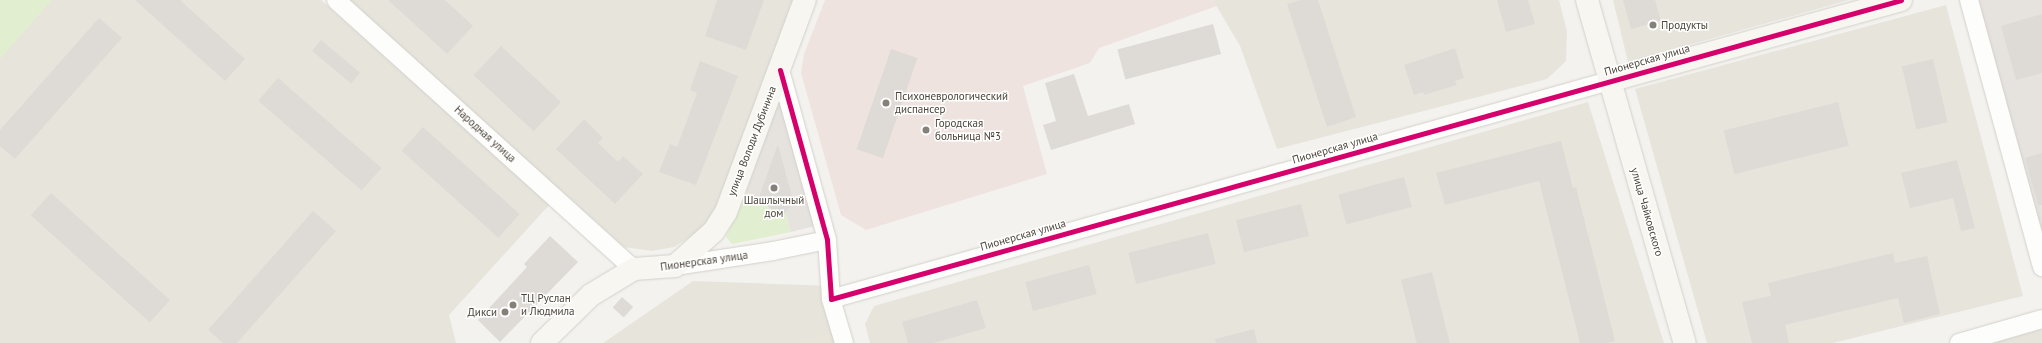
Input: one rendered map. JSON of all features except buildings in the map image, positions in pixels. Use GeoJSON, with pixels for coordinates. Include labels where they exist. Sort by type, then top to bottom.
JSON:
{"type":"FeatureCollection","features":[{"type":"Feature","properties":{"kind":"street","name":"Народная улица"},"geometry":{"type":"LineString","coordinates":[[336,0],[634,268]]}},
{"type":"Feature","properties":{"kind":"street","name":"улица Володи Дубинина"},"geometry":{"type":"LineString","coordinates":[[675,266],[714,231],[722,220],[780,70],[805,0]]}},
{"type":"Feature","properties":{"kind":"street","name":"улица Чайковского"},"geometry":{"type":"LineString","coordinates":[[1587,0],[1685,343]]}},
{"type":"Feature","properties":{"kind":"street","name":"Пионерская улица"},"geometry":{"type":"LineString","coordinates":[[831,299],[1901,0]]}},
{"type":"Feature","properties":{"kind":"street"},"geometry":{"type":"LineString","coordinates":[[1969,0],[2042,267]]}},
{"type":"Feature","properties":{"kind":"street"},"geometry":{"type":"LineString","coordinates":[[780,70],[827,240],[831,299],[844,343]]}},
{"type":"Feature","properties":{"kind":"street","name":"Пионерская улица"},"geometry":{"type":"LineString","coordinates":[[542,343],[591,295],[634,268],[675,266],[827,240]]}},
{"type":"Feature","properties":{"kind":"street"},"geometry":{"type":"LineString","coordinates":[[1966,342],[2042,319]]}},
{"type":"Feature","properties":{"kind":"shaded area"},"geometry":{"type":"Polygon","coordinates":[[[0,0],[321,0],[550,204],[449,315],[456,343],[0,343],[0,0]]]}},
{"type":"Feature","properties":{"kind":"shaded area"},"geometry":{"type":"Polygon","coordinates":[[[348,0],[793,0],[716,214],[698,232],[674,247],[652,251],[624,247],[348,0]]]}},
{"type":"Feature","properties":{"kind":"shaded area","name":"Городская больница №3"},"geometry":{"type":"Polygon","coordinates":[[[825,0],[1213,0],[1217,6],[1099,48],[1090,63],[1023,86],[1047,174],[866,230],[841,215],[801,73],[804,54],[825,0]]]}},
{"type":"Feature","properties":{"kind":"shaded area"},"geometry":{"type":"Polygon","coordinates":[[[1213,0],[1559,0],[1567,31],[1566,61],[1547,79],[1277,149],[1240,46],[1213,0]]]}},
{"type":"Feature","properties":{"kind":"shaded area"},"geometry":{"type":"Polygon","coordinates":[[[1613,0],[1849,0],[1628,62],[1613,0]]]}},
{"type":"Feature","properties":{"kind":"shaded area"},"geometry":{"type":"Polygon","coordinates":[[[1978,0],[2042,0],[2042,232],[1978,0]]]}},
{"type":"Feature","properties":{"kind":"shaded area"},"geometry":{"type":"Polygon","coordinates":[[[1946,5],[2023,296],[1833,343],[1707,343],[1635,89],[1946,5]]]}},
{"type":"Feature","properties":{"kind":"shaded area"},"geometry":{"type":"Polygon","coordinates":[[[779,97],[815,226],[791,232],[785,212],[794,203],[778,143],[758,199],[746,192],[779,97]]]}},
{"type":"Feature","properties":{"kind":"shaded area"},"geometry":{"type":"Polygon","coordinates":[[[1588,102],[1664,343],[870,343],[865,324],[874,306],[1588,102]]]}},
{"type":"Feature","properties":{"kind":"shaded area"},"geometry":{"type":"Polygon","coordinates":[[[693,281],[832,286],[850,343],[603,343],[693,281]]]}},
{"type":"Feature","properties":{"kind":"shaded area"},"geometry":{"type":"Polygon","coordinates":[[[2042,329],[2042,343],[1993,343],[2042,329]]]}},
{"type":"Feature","properties":{"kind":"shaded area"},"geometry":{"type":"Polygon","coordinates":[[[829,334],[832,343],[797,343],[829,334]]]}},
{"type":"Feature","properties":{"kind":"green space"},"geometry":{"type":"Polygon","coordinates":[[[0,0],[52,0],[0,59],[0,0]]]}},
{"type":"Feature","properties":{"kind":"green space"},"geometry":{"type":"Polygon","coordinates":[[[746,192],[781,216],[785,212],[791,232],[732,244],[726,237],[746,192]]]}},
{"type":"Feature","properties":{"kind":"cycle path"},"geometry":{"type":"LineString","coordinates":[[780,70],[827,240],[831,299],[1901,0]]}},
{"type":"Feature","properties":{"kind":"place","name":"Продукты"},"geometry":{"type":"Point","coordinates":[1653,25]}},
{"type":"Feature","properties":{"kind":"place","name":"Психоневрологический диспансер"},"geometry":{"type":"Point","coordinates":[886,103]}},
{"type":"Feature","properties":{"kind":"place","name":"Городская больница №3"},"geometry":{"type":"Point","coordinates":[926,130]}},
{"type":"Feature","properties":{"kind":"place","name":"Шашлычный дом"},"geometry":{"type":"Point","coordinates":[774,188]}},
{"type":"Feature","properties":{"kind":"place","name":"ТЦ Руслан и Людмила"},"geometry":{"type":"Point","coordinates":[513,305]}},
{"type":"Feature","properties":{"kind":"place","name":"Дикси"},"geometry":{"type":"Point","coordinates":[505,312]}}]}
